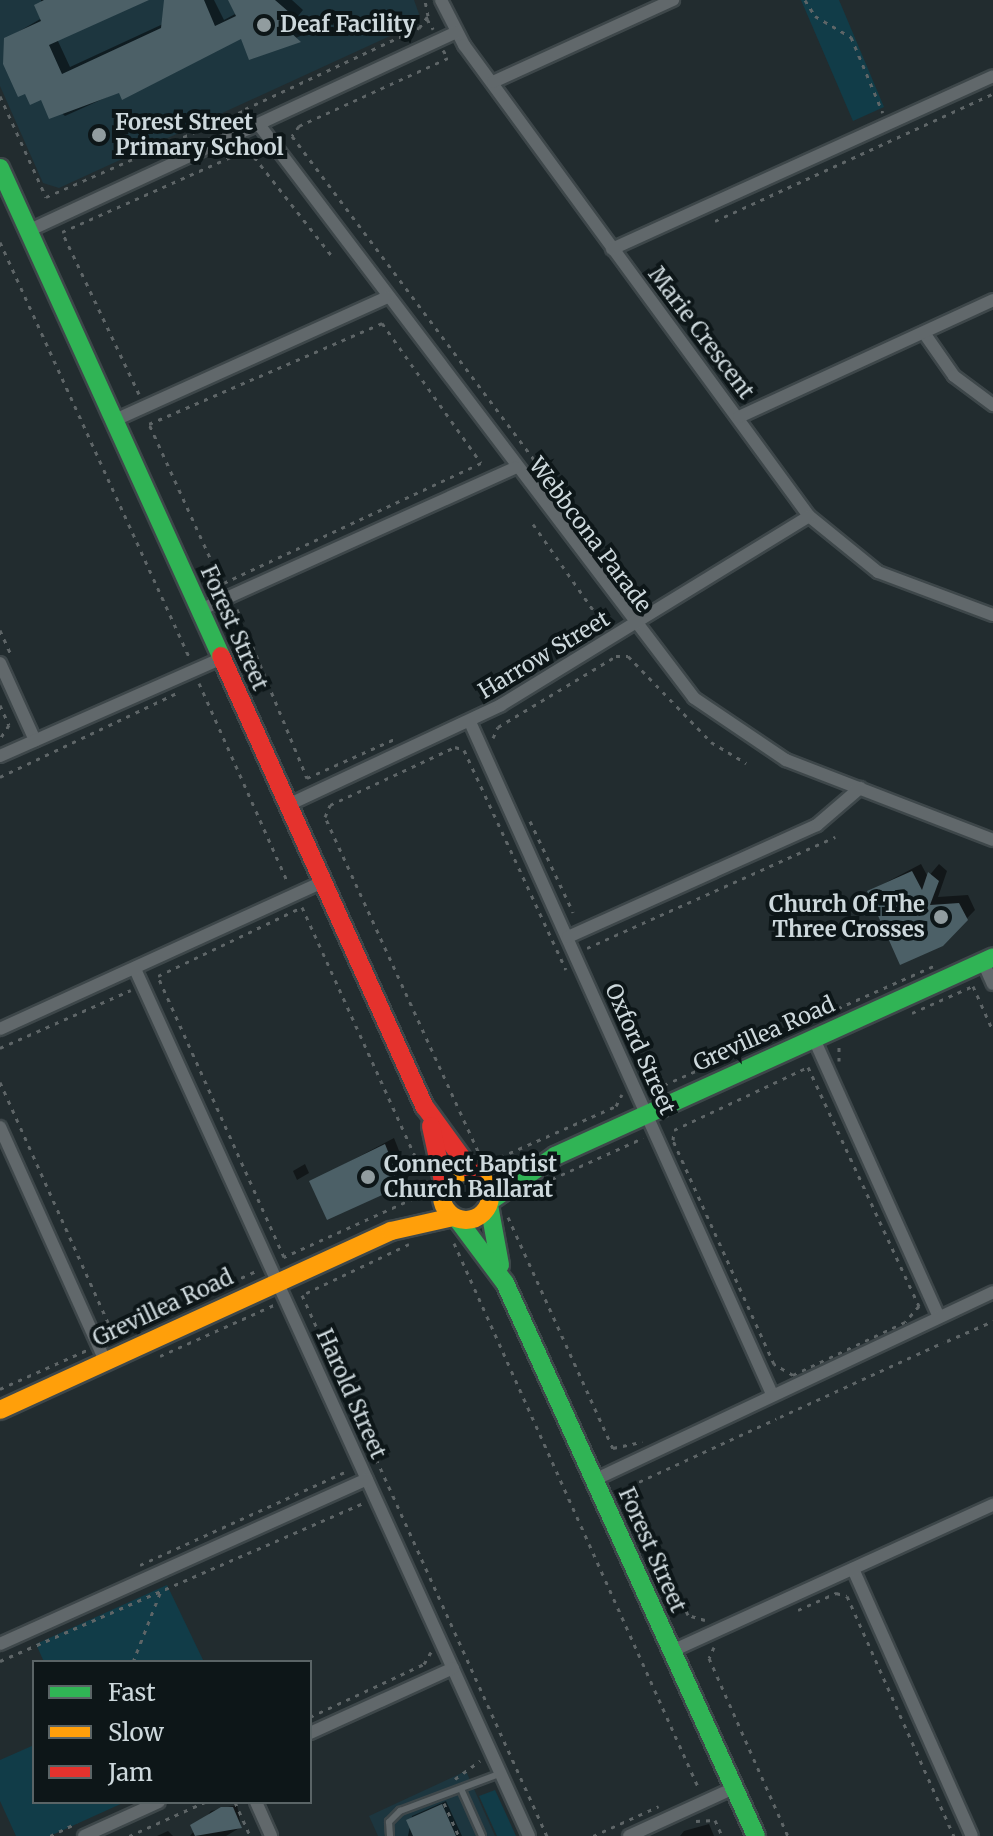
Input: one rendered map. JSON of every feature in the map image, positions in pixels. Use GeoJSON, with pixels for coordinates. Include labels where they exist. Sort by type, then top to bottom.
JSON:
{"type":"FeatureCollection","features":[{"type":"Feature","properties":{"kind":"street","name":"Marie Crescent"},"geometry":{"type":"LineString","coordinates":[[441,0],[456,32],[809,516],[878,572],[993,615]]}},
{"type":"Feature","properties":{"kind":"street"},"geometry":{"type":"LineString","coordinates":[[493,82],[673,0]]}},
{"type":"Feature","properties":{"kind":"street"},"geometry":{"type":"LineString","coordinates":[[30,230],[260,126],[456,32]]}},
{"type":"Feature","properties":{"kind":"street"},"geometry":{"type":"LineString","coordinates":[[612,249],[993,76]]}},
{"type":"Feature","properties":{"kind":"street","name":"Webbcona Parade"},"geometry":{"type":"LineString","coordinates":[[260,126],[633,625],[723,723],[786,760],[993,840]]}},
{"type":"Feature","properties":{"kind":"street","name":"Forest Street"},"geometry":{"type":"LineString","coordinates":[[1,173],[30,230],[425,1107]]}},
{"type":"Feature","properties":{"kind":"street"},"geometry":{"type":"LineString","coordinates":[[115,420],[387,297]]}},
{"type":"Feature","properties":{"kind":"street"},"geometry":{"type":"LineString","coordinates":[[739,417],[993,300]]}},
{"type":"Feature","properties":{"kind":"street"},"geometry":{"type":"LineString","coordinates":[[924,333],[954,376],[993,405]]}},
{"type":"Feature","properties":{"kind":"street"},"geometry":{"type":"LineString","coordinates":[[200,610],[515,468]]}},
{"type":"Feature","properties":{"kind":"street","name":"Harrow Street"},"geometry":{"type":"LineString","coordinates":[[288,805],[470,722],[809,516]]}},
{"type":"Feature","properties":{"kind":"street"},"geometry":{"type":"LineString","coordinates":[[0,756],[222,658]]}},
{"type":"Feature","properties":{"kind":"street"},"geometry":{"type":"LineString","coordinates":[[0,663],[35,740]]}},
{"type":"Feature","properties":{"kind":"street","name":"Oxford Street"},"geometry":{"type":"LineString","coordinates":[[470,722],[772,1394]]}},
{"type":"Feature","properties":{"kind":"street"},"geometry":{"type":"LineString","coordinates":[[568,937],[817,825],[860,788]]}},
{"type":"Feature","properties":{"kind":"street"},"geometry":{"type":"LineString","coordinates":[[0,1029],[323,882]]}},
{"type":"Feature","properties":{"kind":"street"},"geometry":{"type":"LineString","coordinates":[[988,960],[993,984]]}},
{"type":"Feature","properties":{"kind":"street","name":"Grevillea Road"},"geometry":{"type":"LineString","coordinates":[[0,1410],[391,1231],[443,1189],[454,1175],[489,1182],[555,1156],[988,960]]}},
{"type":"Feature","properties":{"kind":"street","name":"Harold Street"},"geometry":{"type":"LineString","coordinates":[[135,969],[279,1280],[529,1836]]}},
{"type":"Feature","properties":{"kind":"street"},"geometry":{"type":"LineString","coordinates":[[814,1039],[938,1315]]}},
{"type":"Feature","properties":{"kind":"street"},"geometry":{"type":"LineString","coordinates":[[425,1107],[489,1182]]}},
{"type":"Feature","properties":{"kind":"street"},"geometry":{"type":"LineString","coordinates":[[425,1107],[453,1223]]}},
{"type":"Feature","properties":{"kind":"street"},"geometry":{"type":"LineString","coordinates":[[0,1127],[105,1361]]}},
{"type":"Feature","properties":{"kind":"street","name":"Forest Street"},"geometry":{"type":"LineString","coordinates":[[489,1182],[505,1283],[756,1836]]}},
{"type":"Feature","properties":{"kind":"street","name":"Grevillea Road"},"geometry":{"type":"LineString","coordinates":[[391,1231],[476,1219],[489,1182]]}},
{"type":"Feature","properties":{"kind":"street","name":"Forest Street"},"geometry":{"type":"LineString","coordinates":[[453,1223],[505,1283]]}},
{"type":"Feature","properties":{"kind":"street"},"geometry":{"type":"LineString","coordinates":[[594,1480],[938,1315],[993,1292]]}},
{"type":"Feature","properties":{"kind":"street"},"geometry":{"type":"LineString","coordinates":[[0,1644],[367,1479]]}},
{"type":"Feature","properties":{"kind":"street"},"geometry":{"type":"LineString","coordinates":[[672,1651],[993,1505]]}},
{"type":"Feature","properties":{"kind":"street"},"geometry":{"type":"LineString","coordinates":[[853,1569],[972,1836]]}},
{"type":"Feature","properties":{"kind":"street"},"geometry":{"type":"LineString","coordinates":[[312,1732],[453,1668]]}},
{"type":"Feature","properties":{"kind":"street"},"geometry":{"type":"LineString","coordinates":[[629,1836],[734,1788]]}},
{"type":"Feature","properties":{"kind":"street"},"geometry":{"type":"LineString","coordinates":[[84,1836],[155,1804]]}},
{"type":"Feature","properties":{"kind":"street"},"geometry":{"type":"LineString","coordinates":[[257,1804],[271,1836]]}},
{"type":"Feature","properties":{"kind":"lane"},"geometry":{"type":"LineString","coordinates":[[390,1836],[393,1816],[501,1773]]}},
{"type":"Feature","properties":{"kind":"lane"},"geometry":{"type":"LineString","coordinates":[[462,1791],[482,1836]]}},
{"type":"Feature","properties":{"kind":"path"},"geometry":{"type":"LineString","coordinates":[[425,0],[427,19],[448,58],[299,126],[292,136],[581,523]]}},
{"type":"Feature","properties":{"kind":"path"},"geometry":{"type":"LineString","coordinates":[[805,0],[815,16],[851,37],[888,124]]}},
{"type":"Feature","properties":{"kind":"path"},"geometry":{"type":"LineString","coordinates":[[0,96],[46,197],[244,110],[427,19]]}},
{"type":"Feature","properties":{"kind":"path"},"geometry":{"type":"LineString","coordinates":[[715,221],[993,94]]}},
{"type":"Feature","properties":{"kind":"path"},"geometry":{"type":"LineString","coordinates":[[136,395],[62,232],[248,149],[332,256]]}},
{"type":"Feature","properties":{"kind":"path"},"geometry":{"type":"LineString","coordinates":[[0,242],[189,657]]}},
{"type":"Feature","properties":{"kind":"path"},"geometry":{"type":"LineString","coordinates":[[382,323],[481,463],[222,584],[149,424],[382,323]]}},
{"type":"Feature","properties":{"kind":"path"},"geometry":{"type":"LineString","coordinates":[[476,703],[597,627],[596,614],[533,524]]}},
{"type":"Feature","properties":{"kind":"path"},"geometry":{"type":"LineString","coordinates":[[234,610],[307,778],[406,734]]}},
{"type":"Feature","properties":{"kind":"path"},"geometry":{"type":"LineString","coordinates":[[499,754],[492,739],[498,727],[616,656],[628,656],[692,725],[746,763]]}},
{"type":"Feature","properties":{"kind":"path"},"geometry":{"type":"LineString","coordinates":[[0,777],[201,683],[289,884]]}},
{"type":"Feature","properties":{"kind":"path"},"geometry":{"type":"LineString","coordinates":[[0,705],[9,725],[0,739]]}},
{"type":"Feature","properties":{"kind":"path"},"geometry":{"type":"LineString","coordinates":[[554,945],[464,750],[455,747],[330,805],[325,817],[613,1448]]}},
{"type":"Feature","properties":{"kind":"path"},"geometry":{"type":"LineString","coordinates":[[526,811],[573,912]]}},
{"type":"Feature","properties":{"kind":"path"},"geometry":{"type":"LineString","coordinates":[[593,962],[587,948],[835,837]]}},
{"type":"Feature","properties":{"kind":"path"},"geometry":{"type":"LineString","coordinates":[[302,907],[427,1183],[423,1194],[284,1257],[158,976],[302,907]]}},
{"type":"Feature","properties":{"kind":"path"},"geometry":{"type":"LineString","coordinates":[[607,991],[647,1077],[664,1085],[933,963],[941,981]]}},
{"type":"Feature","properties":{"kind":"path"},"geometry":{"type":"LineString","coordinates":[[973,986],[993,1031]]}},
{"type":"Feature","properties":{"kind":"path"},"geometry":{"type":"LineString","coordinates":[[0,1048],[130,989]]}},
{"type":"Feature","properties":{"kind":"path"},"geometry":{"type":"LineString","coordinates":[[674,1130],[808,1067],[919,1306]]}},
{"type":"Feature","properties":{"kind":"path"},"geometry":{"type":"LineString","coordinates":[[0,1082],[114,1336],[258,1270]]}},
{"type":"Feature","properties":{"kind":"path"},"geometry":{"type":"LineString","coordinates":[[489,1182],[616,1106]]}},
{"type":"Feature","properties":{"kind":"path"},"geometry":{"type":"LineString","coordinates":[[546,1182],[643,1138]]}},
{"type":"Feature","properties":{"kind":"path"},"geometry":{"type":"LineString","coordinates":[[453,1223],[700,1788],[688,1793]]}},
{"type":"Feature","properties":{"kind":"path"},"geometry":{"type":"LineString","coordinates":[[413,1243],[302,1295],[547,1836]]}},
{"type":"Feature","properties":{"kind":"path"},"geometry":{"type":"LineString","coordinates":[[701,1622],[688,1615],[630,1486],[993,1321]]}},
{"type":"Feature","properties":{"kind":"path"},"geometry":{"type":"LineString","coordinates":[[0,1389],[89,1349]]}},
{"type":"Feature","properties":{"kind":"path"},"geometry":{"type":"LineString","coordinates":[[130,1570],[348,1470]]}},
{"type":"Feature","properties":{"kind":"path"},"geometry":{"type":"LineString","coordinates":[[0,1661],[363,1502]]}},
{"type":"Feature","properties":{"kind":"path"},"geometry":{"type":"LineString","coordinates":[[134,1660],[163,1587],[161,1572]]}},
{"type":"Feature","properties":{"kind":"path"},"geometry":{"type":"LineString","coordinates":[[795,1611],[836,1593],[847,1596],[954,1836]]}},
{"type":"Feature","properties":{"kind":"path"},"geometry":{"type":"LineString","coordinates":[[727,1641],[709,1658],[788,1836]]}},
{"type":"Feature","properties":{"kind":"path"},"geometry":{"type":"LineString","coordinates":[[312,1716],[424,1664],[432,1650]]}},
{"type":"Feature","properties":{"kind":"path"},"geometry":{"type":"LineString","coordinates":[[459,1836],[437,1786],[478,1768],[481,1758]]}},
{"type":"Feature","properties":{"kind":"path"},"geometry":{"type":"LineString","coordinates":[[129,1836],[201,1804]]}},
{"type":"Feature","properties":{"kind":"path"},"geometry":{"type":"LineString","coordinates":[[236,1804],[250,1836]]}},
{"type":"Feature","properties":{"kind":"path"},"geometry":{"type":"LineString","coordinates":[[593,1836],[664,1804]]}},
{"type":"Feature","properties":{"kind":"path"},"geometry":{"type":"LineString","coordinates":[[692,1823],[715,1820],[722,1836]]}},
{"type":"Feature","properties":{"kind":"shaded area","name":"Forest Street Primary School"},"geometry":{"type":"Polygon","coordinates":[[[0,0],[414,0],[419,14],[414,25],[59,188],[43,183],[0,86],[0,0]]]}},
{"type":"Feature","properties":{"kind":"shaded area"},"geometry":{"type":"Polygon","coordinates":[[[801,0],[839,0],[884,107],[853,121],[801,0]]]}},
{"type":"Feature","properties":{"kind":"shaded area"},"geometry":{"type":"Polygon","coordinates":[[[167,1585],[203,1660],[43,1660],[36,1644],[167,1585]]]}},
{"type":"Feature","properties":{"kind":"shaded area"},"geometry":{"type":"Polygon","coordinates":[[[32,1746],[32,1804],[121,1804],[50,1836],[16,1836],[0,1801],[0,1760],[32,1746]]]}},
{"type":"Feature","properties":{"kind":"shaded area"},"geometry":{"type":"Polygon","coordinates":[[[466,1771],[495,1836],[378,1836],[369,1816],[466,1771]]]}},
{"type":"Feature","properties":{"kind":"shaded area"},"geometry":{"type":"Polygon","coordinates":[[[495,1790],[516,1836],[497,1836],[479,1796],[495,1790]]]}},
{"type":"Feature","properties":{"kind":"building"},"geometry":{"type":"Polygon","coordinates":[[[44,0],[149,0],[49,45],[62,74],[161,28],[164,0],[204,0],[215,26],[236,16],[228,0],[275,0],[297,19],[288,30],[301,42],[249,60],[241,39],[122,100],[119,93],[49,119],[41,100],[30,105],[25,94],[18,97],[3,64],[4,38],[41,21],[34,5],[44,0]]]}},
{"type":"Feature","properties":{"kind":"building","name":"Church Of The Three Crosses"},"geometry":{"type":"Polygon","coordinates":[[[912,871],[922,890],[928,872],[939,881],[930,905],[959,903],[968,920],[943,946],[900,965],[867,891],[912,871]]]}},
{"type":"Feature","properties":{"kind":"building","name":"Connect Baptist Church Ballarat"},"geometry":{"type":"Polygon","coordinates":[[[385,1144],[402,1186],[327,1220],[309,1181],[385,1144]]]}},
{"type":"Feature","properties":{"kind":"building"},"geometry":{"type":"Polygon","coordinates":[[[442,1804],[456,1836],[413,1836],[406,1820],[442,1804]]]}},
{"type":"Feature","properties":{"kind":"building"},"geometry":{"type":"Polygon","coordinates":[[[221,1807],[233,1807],[242,1828],[195,1836],[190,1825],[221,1807]]]}},
{"type":"Feature","properties":{"kind":"traffic: fast"},"geometry":{"type":"LineString","coordinates":[[0,168],[221,656]]}},
{"type":"Feature","properties":{"kind":"traffic: fast"},"geometry":{"type":"LineString","coordinates":[[490,1201],[555,1156],[993,957]]}},
{"type":"Feature","properties":{"kind":"traffic: fast"},"geometry":{"type":"LineString","coordinates":[[489,1205],[500,1265]]}},
{"type":"Feature","properties":{"kind":"traffic: fast"},"geometry":{"type":"LineString","coordinates":[[458,1220],[505,1283],[756,1836]]}},
{"type":"Feature","properties":{"kind":"traffic: slow"},"geometry":{"type":"LineString","coordinates":[[466,1172],[475,1173],[483,1179],[489,1187],[490,1196],[489,1205],[483,1213],[475,1219],[466,1220],[457,1219],[449,1213],[443,1205],[442,1196],[443,1187],[449,1179],[457,1173],[466,1172]]}},
{"type":"Feature","properties":{"kind":"traffic: slow"},"geometry":{"type":"LineString","coordinates":[[0,1410],[391,1231],[453,1217]]}},
{"type":"Feature","properties":{"kind":"traffic: jam"},"geometry":{"type":"LineString","coordinates":[[221,656],[425,1107],[473,1173]]}},
{"type":"Feature","properties":{"kind":"traffic: jam"},"geometry":{"type":"LineString","coordinates":[[431,1126],[444,1186]]}},
{"type":"Feature","properties":{"kind":"place","name":"Deaf Facility"},"geometry":{"type":"Point","coordinates":[264,25]}},
{"type":"Feature","properties":{"kind":"place","name":"Forest Street Primary School"},"geometry":{"type":"Point","coordinates":[99,135]}},
{"type":"Feature","properties":{"kind":"place","name":"Church Of The Three Crosses"},"geometry":{"type":"Point","coordinates":[941,917]}},
{"type":"Feature","properties":{"kind":"place","name":"Connect Baptist Church Ballarat"},"geometry":{"type":"Point","coordinates":[368,1177]}}]}
